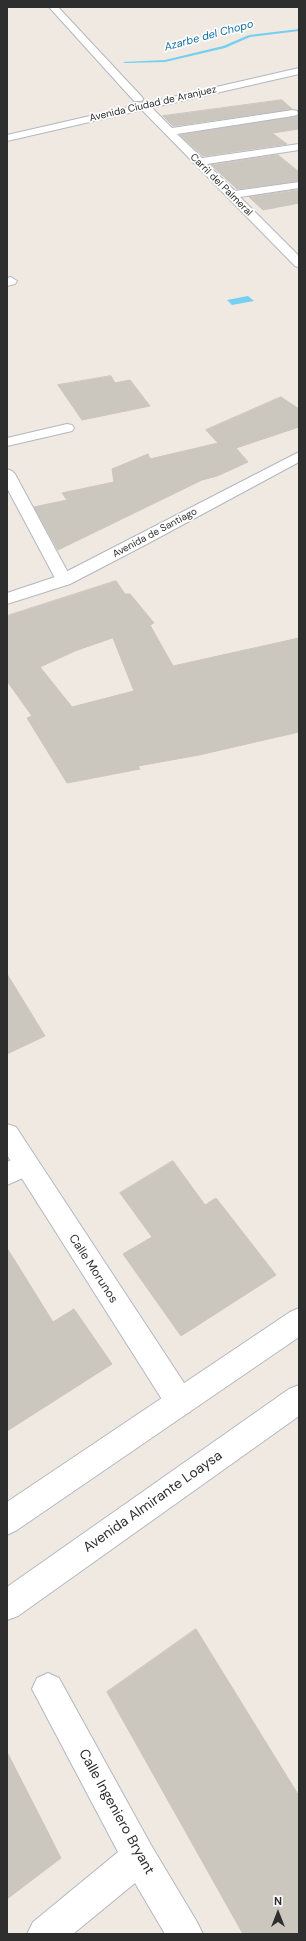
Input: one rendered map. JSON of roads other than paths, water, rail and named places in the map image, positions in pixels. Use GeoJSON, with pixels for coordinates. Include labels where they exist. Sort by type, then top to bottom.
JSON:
{"type":"FeatureCollection","features":[{"type":"Feature","properties":{"kind":"street","name":"Carril del Palmeral"},"geometry":{"type":"LineString","coordinates":[[53,7],[141,103],[299,263]]}},
{"type":"Feature","properties":{"kind":"street","name":"Avenida Ciudad de Aranjuez"},"geometry":{"type":"LineString","coordinates":[[7,138],[299,63]]}},
{"type":"Feature","properties":{"kind":"street","name":"Avenida Ciudad de Aranjuez"},"geometry":{"type":"LineString","coordinates":[[7,129],[299,71]]}},
{"type":"Feature","properties":{"kind":"street"},"geometry":{"type":"LineString","coordinates":[[169,132],[293,113]]}},
{"type":"Feature","properties":{"kind":"street"},"geometry":{"type":"LineString","coordinates":[[199,162],[299,147]]}},
{"type":"Feature","properties":{"kind":"street"},"geometry":{"type":"LineString","coordinates":[[232,195],[299,184]]}},
{"type":"Feature","properties":{"kind":"street"},"geometry":{"type":"LineString","coordinates":[[7,442],[67,428]]}},
{"type":"Feature","properties":{"kind":"street","name":"Avenida de Santiago"},"geometry":{"type":"LineString","coordinates":[[7,599],[64,580],[139,542],[299,456]]}},
{"type":"Feature","properties":{"kind":"street"},"geometry":{"type":"LineString","coordinates":[[7,474],[64,580]]}},
{"type":"Feature","properties":{"kind":"street","name":"Calle Morunos"},"geometry":{"type":"LineString","coordinates":[[7,1134],[16,1169],[180,1402]]}},
{"type":"Feature","properties":{"kind":"street"},"geometry":{"type":"LineString","coordinates":[[7,1520],[299,1321]]}},
{"type":"Feature","properties":{"kind":"street","name":"Avenida Almirante Loaysa"},"geometry":{"type":"LineString","coordinates":[[7,1605],[299,1400]]}},
{"type":"Feature","properties":{"kind":"street","name":"Calle Ingeniero Bryant"},"geometry":{"type":"LineString","coordinates":[[48,1689],[139,1857],[185,1934]]}},
{"type":"Feature","properties":{"kind":"street"},"geometry":{"type":"LineString","coordinates":[[45,1934],[139,1857]]}},
{"type":"Feature","properties":{"kind":"water"},"geometry":{"type":"Polygon","coordinates":[[[248,296],[254,301],[232,305],[227,300],[248,296]]]}},
{"type":"Feature","properties":{"kind":"waterway","name":"Azarbe del Chopo"},"geometry":{"type":"LineString","coordinates":[[125,62],[165,61],[224,47],[249,36],[299,30]]}}]}
